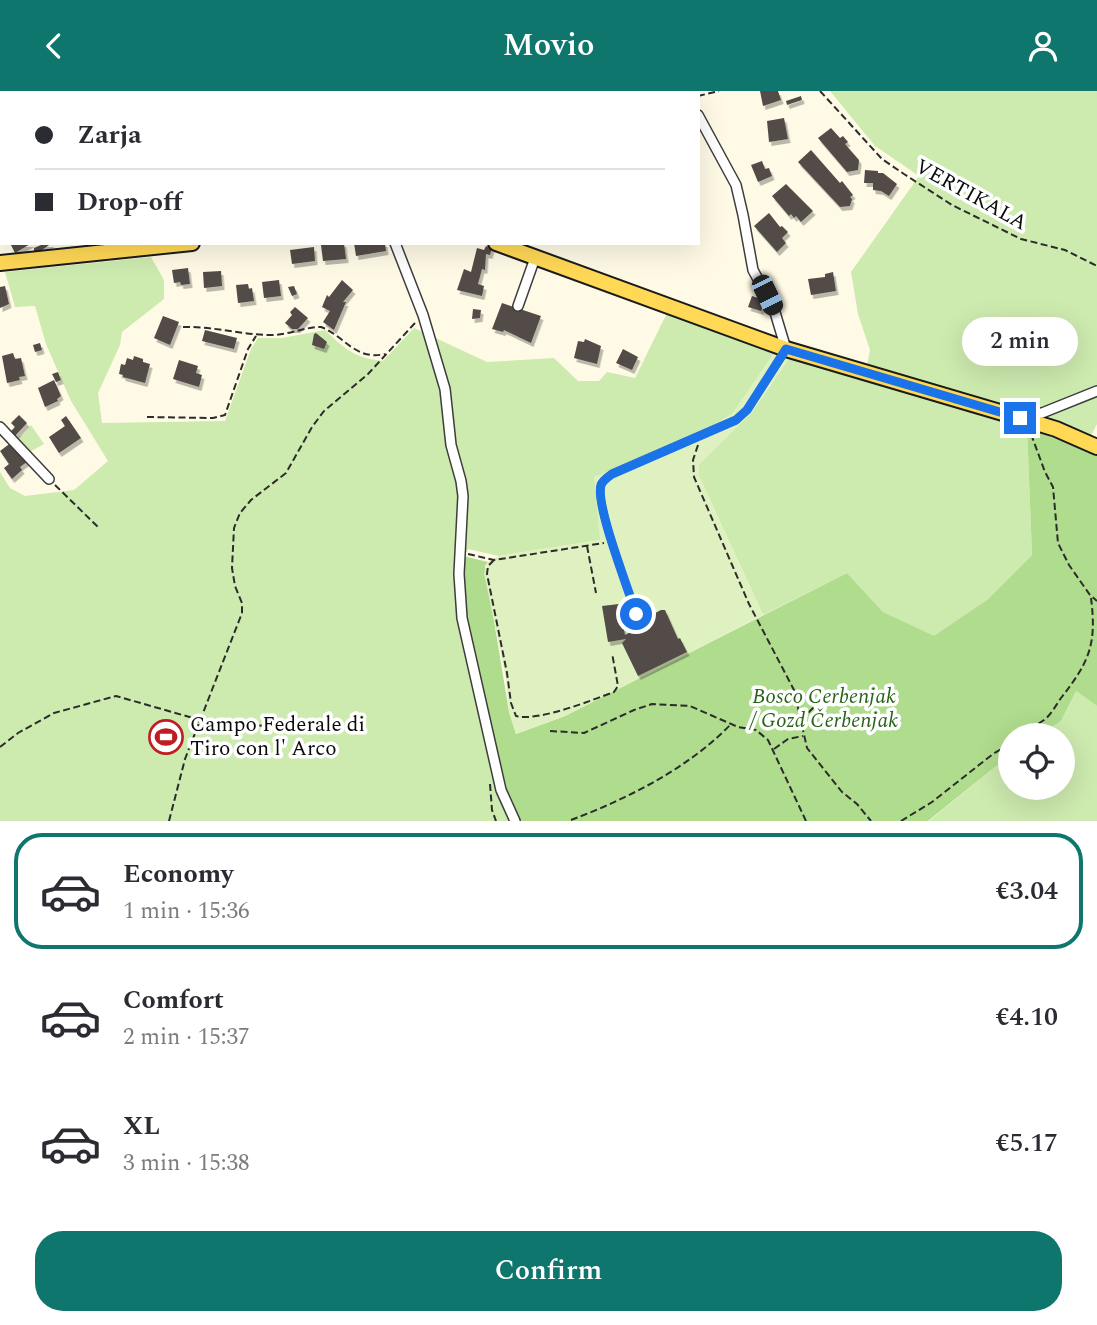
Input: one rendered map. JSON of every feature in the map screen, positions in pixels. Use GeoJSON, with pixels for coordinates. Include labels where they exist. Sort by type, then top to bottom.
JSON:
{"type":"FeatureCollection","features":[{"type":"Feature","properties":{"kind":"main road"},"geometry":{"type":"LineString","coordinates":[[0,263],[173,245]]}},
{"type":"Feature","properties":{"kind":"main road"},"geometry":{"type":"LineString","coordinates":[[501,245],[786,349],[1056,429],[1097,447]]}},
{"type":"Feature","properties":{"kind":"street"},"geometry":{"type":"LineString","coordinates":[[700,119],[736,185],[753,270],[774,309],[786,349]]}},
{"type":"Feature","properties":{"kind":"street"},"geometry":{"type":"LineString","coordinates":[[396,245],[423,315],[445,389],[451,445],[461,481],[464,514],[460,553],[461,618],[501,790],[515,821]]}},
{"type":"Feature","properties":{"kind":"street"},"geometry":{"type":"LineString","coordinates":[[518,306],[535,258]]}},
{"type":"Feature","properties":{"kind":"street"},"geometry":{"type":"LineString","coordinates":[[1023,419],[1097,391]]}},
{"type":"Feature","properties":{"kind":"street"},"geometry":{"type":"LineString","coordinates":[[0,427],[49,479]]}},
{"type":"Feature","properties":{"kind":"lane"},"geometry":{"type":"LineString","coordinates":[[636,614],[612,541],[600,486],[605,478],[736,420],[747,410],[786,349]]}},
{"type":"Feature","properties":{"kind":"path"},"geometry":{"type":"LineString","coordinates":[[700,96],[719,91]]}},
{"type":"Feature","properties":{"kind":"path","name":"VERTIKALA"},"geometry":{"type":"LineString","coordinates":[[820,91],[881,159],[904,174],[963,211],[1001,227],[1020,239],[1065,250],[1097,266]]}},
{"type":"Feature","properties":{"kind":"path"},"geometry":{"type":"LineString","coordinates":[[169,821],[185,759],[242,613],[242,603],[232,568],[234,528],[240,513],[251,500],[286,473],[324,411],[368,374],[423,315]]}},
{"type":"Feature","properties":{"kind":"path"},"geometry":{"type":"LineString","coordinates":[[183,327],[207,327],[257,335],[284,335],[321,327],[359,353],[374,356],[386,354]]}},
{"type":"Feature","properties":{"kind":"path"},"geometry":{"type":"LineString","coordinates":[[147,417],[213,418],[225,415],[248,349],[257,335]]}},
{"type":"Feature","properties":{"kind":"path"},"geometry":{"type":"LineString","coordinates":[[1023,419],[1053,487],[1058,543],[1069,565],[1097,601]]}},
{"type":"Feature","properties":{"kind":"path"},"geometry":{"type":"LineString","coordinates":[[701,436],[693,460],[694,477],[749,604],[794,690],[807,748],[842,792],[857,804],[871,821]]}},
{"type":"Feature","properties":{"kind":"path"},"geometry":{"type":"LineString","coordinates":[[49,479],[99,528]]}},
{"type":"Feature","properties":{"kind":"path"},"geometry":{"type":"LineString","coordinates":[[460,553],[494,560],[612,541]]}},
{"type":"Feature","properties":{"kind":"path"},"geometry":{"type":"LineString","coordinates":[[587,545],[596,593]]}},
{"type":"Feature","properties":{"kind":"path"},"geometry":{"type":"LineString","coordinates":[[494,560],[488,566],[486,575],[507,673],[510,703],[516,716],[535,716],[569,708],[614,692],[618,686],[612,653]]}},
{"type":"Feature","properties":{"kind":"path"},"geometry":{"type":"LineString","coordinates":[[1036,723],[1045,719],[1075,683],[1090,655],[1097,632],[1090,595]]}},
{"type":"Feature","properties":{"kind":"path"},"geometry":{"type":"LineString","coordinates":[[801,720],[832,694]]}},
{"type":"Feature","properties":{"kind":"path"},"geometry":{"type":"LineString","coordinates":[[0,747],[18,733],[54,713],[116,696],[201,721],[208,727],[279,725]]}},
{"type":"Feature","properties":{"kind":"path"},"geometry":{"type":"LineString","coordinates":[[550,731],[584,733],[652,704],[690,706],[731,724],[756,730],[768,740],[806,821]]}},
{"type":"Feature","properties":{"kind":"path"},"geometry":{"type":"LineString","coordinates":[[571,820],[591,813],[671,770],[693,756],[731,724]]}},
{"type":"Feature","properties":{"kind":"path"},"geometry":{"type":"LineString","coordinates":[[773,750],[788,739],[804,736]]}},
{"type":"Feature","properties":{"kind":"path"},"geometry":{"type":"LineString","coordinates":[[901,821],[932,803],[975,767],[998,752]]}},
{"type":"Feature","properties":{"kind":"path"},"geometry":{"type":"LineString","coordinates":[[496,821],[489,780],[497,772]]}},
{"type":"Feature","properties":{"kind":"green space"},"geometry":{"type":"Polygon","coordinates":[[[830,91],[1097,91],[1097,424],[1091,436],[867,365],[870,350],[858,314],[851,272],[919,176],[875,146],[830,91]]]}},
{"type":"Feature","properties":{"kind":"green space"},"geometry":{"type":"Polygon","coordinates":[[[151,257],[164,280],[164,299],[122,332],[120,345],[98,393],[102,423],[225,421],[251,349],[258,338],[282,338],[325,330],[351,351],[365,358],[383,361],[414,328],[487,362],[554,358],[578,381],[599,381],[607,372],[635,378],[667,313],[775,352],[733,413],[710,428],[600,540],[499,556],[468,549],[467,552],[456,551],[457,606],[463,642],[490,760],[511,821],[0,821],[0,472],[10,488],[25,496],[74,490],[108,461],[71,401],[46,344],[35,306],[15,307],[5,272],[151,257]]]}},
{"type":"Feature","properties":{"kind":"green space"},"geometry":{"type":"Polygon","coordinates":[[[775,352],[790,357],[752,412],[699,464],[699,476],[763,615],[565,716],[516,734],[509,712],[506,679],[484,573],[488,562],[499,556],[600,540],[594,477],[710,428],[733,413],[775,352]]]}},
{"type":"Feature","properties":{"kind":"green space"},"geometry":{"type":"Polygon","coordinates":[[[790,357],[1027,427],[1032,555],[987,600],[934,637],[883,612],[847,573],[763,615],[699,476],[699,464],[752,412],[790,357]]]}},
{"type":"Feature","properties":{"kind":"green space"},"geometry":{"type":"Polygon","coordinates":[[[31,425],[44,444],[26,454],[14,439],[24,434],[31,425]]]}},
{"type":"Feature","properties":{"kind":"green space","name":"Bosco Cerbenjak / Gozd Čerbenjak"},"geometry":{"type":"Polygon","coordinates":[[[1027,427],[1097,456],[1097,706],[1076,691],[1058,723],[998,723],[998,765],[928,821],[518,821],[504,789],[470,645],[463,603],[463,556],[488,562],[485,566],[509,712],[516,734],[565,716],[847,573],[883,612],[934,636],[987,600],[1032,555],[1027,427]]]}},
{"type":"Feature","properties":{"kind":"green space"},"geometry":{"type":"Polygon","coordinates":[[[1076,691],[1097,706],[1097,821],[929,821],[998,765],[998,800],[1075,800],[1075,723],[1058,723],[1076,691]]]}},
{"type":"Feature","properties":{"kind":"building"},"geometry":{"type":"Polygon","coordinates":[[[760,91],[778,91],[781,100],[763,106],[760,91]]]}},
{"type":"Feature","properties":{"kind":"building"},"geometry":{"type":"Polygon","coordinates":[[[801,96],[802,100],[787,105],[786,101],[801,96]]]}},
{"type":"Feature","properties":{"kind":"building"},"geometry":{"type":"Polygon","coordinates":[[[784,118],[788,139],[769,142],[767,121],[784,118]]]}},
{"type":"Feature","properties":{"kind":"building"},"geometry":{"type":"Polygon","coordinates":[[[831,128],[848,142],[845,144],[859,160],[858,170],[847,172],[818,138],[831,128]]]}},
{"type":"Feature","properties":{"kind":"building"},"geometry":{"type":"Polygon","coordinates":[[[811,150],[853,195],[850,197],[850,206],[840,207],[798,162],[811,150]]]}},
{"type":"Feature","properties":{"kind":"building"},"geometry":{"type":"Polygon","coordinates":[[[762,161],[772,176],[758,182],[751,165],[762,161]]]}},
{"type":"Feature","properties":{"kind":"building"},"geometry":{"type":"Polygon","coordinates":[[[865,170],[883,173],[897,184],[889,196],[873,190],[873,183],[864,183],[865,170]]]}},
{"type":"Feature","properties":{"kind":"building"},"geometry":{"type":"Polygon","coordinates":[[[786,184],[813,211],[801,222],[796,216],[789,216],[772,196],[786,184]]]}},
{"type":"Feature","properties":{"kind":"building"},"geometry":{"type":"Polygon","coordinates":[[[769,213],[780,227],[788,232],[782,238],[786,243],[777,252],[754,226],[769,213]]]}},
{"type":"Feature","properties":{"kind":"building"},"geometry":{"type":"Polygon","coordinates":[[[11,245],[29,245],[15,253],[11,245]]]}},
{"type":"Feature","properties":{"kind":"building"},"geometry":{"type":"Polygon","coordinates":[[[49,245],[42,250],[43,253],[34,254],[34,248],[49,245]]]}},
{"type":"Feature","properties":{"kind":"building"},"geometry":{"type":"Polygon","coordinates":[[[321,245],[344,245],[346,259],[323,261],[321,245]]]}},
{"type":"Feature","properties":{"kind":"building"},"geometry":{"type":"Polygon","coordinates":[[[354,245],[385,245],[386,251],[356,256],[354,245]]]}},
{"type":"Feature","properties":{"kind":"building"},"geometry":{"type":"Polygon","coordinates":[[[486,246],[492,248],[490,255],[486,254],[485,270],[482,269],[478,284],[484,286],[482,296],[457,290],[464,269],[471,272],[477,248],[484,250],[486,246]]]}},
{"type":"Feature","properties":{"kind":"building"},"geometry":{"type":"Polygon","coordinates":[[[314,247],[315,261],[292,264],[290,250],[314,247]]]}},
{"type":"Feature","properties":{"kind":"building"},"geometry":{"type":"Polygon","coordinates":[[[188,268],[190,284],[174,283],[172,270],[188,268]]]}},
{"type":"Feature","properties":{"kind":"building"},"geometry":{"type":"Polygon","coordinates":[[[221,271],[222,286],[204,288],[203,272],[221,271]]]}},
{"type":"Feature","properties":{"kind":"building"},"geometry":{"type":"Polygon","coordinates":[[[833,272],[836,291],[811,295],[808,279],[825,277],[825,274],[833,272]]]}},
{"type":"Feature","properties":{"kind":"building"},"geometry":{"type":"Polygon","coordinates":[[[279,280],[281,296],[264,298],[262,282],[279,280]]]}},
{"type":"Feature","properties":{"kind":"building"},"geometry":{"type":"Polygon","coordinates":[[[342,280],[353,290],[343,302],[346,302],[334,330],[323,322],[330,311],[322,307],[327,295],[329,297],[342,280]]]}},
{"type":"Feature","properties":{"kind":"building"},"geometry":{"type":"Polygon","coordinates":[[[248,284],[249,289],[252,288],[254,301],[238,303],[236,285],[248,284]]]}},
{"type":"Feature","properties":{"kind":"building"},"geometry":{"type":"Polygon","coordinates":[[[5,286],[9,304],[0,308],[0,287],[5,286]]]}},
{"type":"Feature","properties":{"kind":"building"},"geometry":{"type":"Polygon","coordinates":[[[294,286],[297,294],[292,296],[288,287],[294,286]]]}},
{"type":"Feature","properties":{"kind":"building"},"geometry":{"type":"Polygon","coordinates":[[[752,296],[766,301],[769,309],[763,306],[761,311],[748,307],[752,296]]]}},
{"type":"Feature","properties":{"kind":"building"},"geometry":{"type":"Polygon","coordinates":[[[502,303],[541,316],[531,343],[504,330],[492,329],[502,303]]]}},
{"type":"Feature","properties":{"kind":"building"},"geometry":{"type":"Polygon","coordinates":[[[295,307],[308,318],[298,329],[292,329],[285,323],[295,307]]]}},
{"type":"Feature","properties":{"kind":"building"},"geometry":{"type":"Polygon","coordinates":[[[473,309],[481,310],[480,318],[472,319],[473,309]]]}},
{"type":"Feature","properties":{"kind":"building"},"geometry":{"type":"Polygon","coordinates":[[[163,316],[179,322],[170,345],[154,338],[163,316]]]}},
{"type":"Feature","properties":{"kind":"building"},"geometry":{"type":"Polygon","coordinates":[[[205,330],[237,338],[234,349],[202,341],[205,330]]]}},
{"type":"Feature","properties":{"kind":"building"},"geometry":{"type":"Polygon","coordinates":[[[316,333],[327,342],[324,349],[312,345],[316,333]]]}},
{"type":"Feature","properties":{"kind":"building"},"geometry":{"type":"Polygon","coordinates":[[[585,339],[601,346],[597,364],[574,358],[578,341],[584,342],[585,339]]]}},
{"type":"Feature","properties":{"kind":"building"},"geometry":{"type":"Polygon","coordinates":[[[40,343],[42,350],[35,352],[33,345],[40,343]]]}},
{"type":"Feature","properties":{"kind":"building"},"geometry":{"type":"Polygon","coordinates":[[[623,349],[638,357],[632,370],[616,363],[623,349]]]}},
{"type":"Feature","properties":{"kind":"building"},"geometry":{"type":"Polygon","coordinates":[[[13,353],[15,359],[21,358],[25,376],[7,383],[2,356],[13,353]]]}},
{"type":"Feature","properties":{"kind":"building"},"geometry":{"type":"Polygon","coordinates":[[[134,356],[150,364],[145,383],[119,374],[121,364],[125,365],[127,358],[133,360],[134,356]]]}},
{"type":"Feature","properties":{"kind":"building"},"geometry":{"type":"Polygon","coordinates":[[[179,360],[198,366],[196,373],[202,375],[199,387],[173,379],[179,360]]]}},
{"type":"Feature","properties":{"kind":"building"},"geometry":{"type":"Polygon","coordinates":[[[58,372],[61,380],[56,382],[52,374],[58,372]]]}},
{"type":"Feature","properties":{"kind":"building"},"geometry":{"type":"Polygon","coordinates":[[[54,380],[61,396],[58,401],[45,407],[38,388],[54,380]]]}},
{"type":"Feature","properties":{"kind":"building"},"geometry":{"type":"Polygon","coordinates":[[[19,415],[27,423],[14,437],[9,433],[15,427],[11,423],[19,415]]]}},
{"type":"Feature","properties":{"kind":"building"},"geometry":{"type":"Polygon","coordinates":[[[66,416],[81,438],[59,453],[49,437],[65,426],[61,420],[66,416]]]}},
{"type":"Feature","properties":{"kind":"building"},"geometry":{"type":"Polygon","coordinates":[[[12,442],[28,461],[12,479],[4,468],[9,464],[0,451],[12,442]]]}},
{"type":"Feature","properties":{"kind":"building"},"geometry":{"type":"Polygon","coordinates":[[[619,604],[625,635],[632,631],[630,626],[665,610],[687,652],[638,676],[622,643],[626,639],[608,642],[602,606],[619,604]]]}},
{"type":"Feature","properties":{"kind":"place","name":"Campo Federale di Tiro con l' Arco"},"geometry":{"type":"Point","coordinates":[166,737]}},
{"type":"Feature","properties":{"kind":"route"},"geometry":{"type":"LineString","coordinates":[[636,614],[603,512],[600,486],[605,478],[612,474],[736,420],[747,410],[786,349],[1020,418]]}}]}
